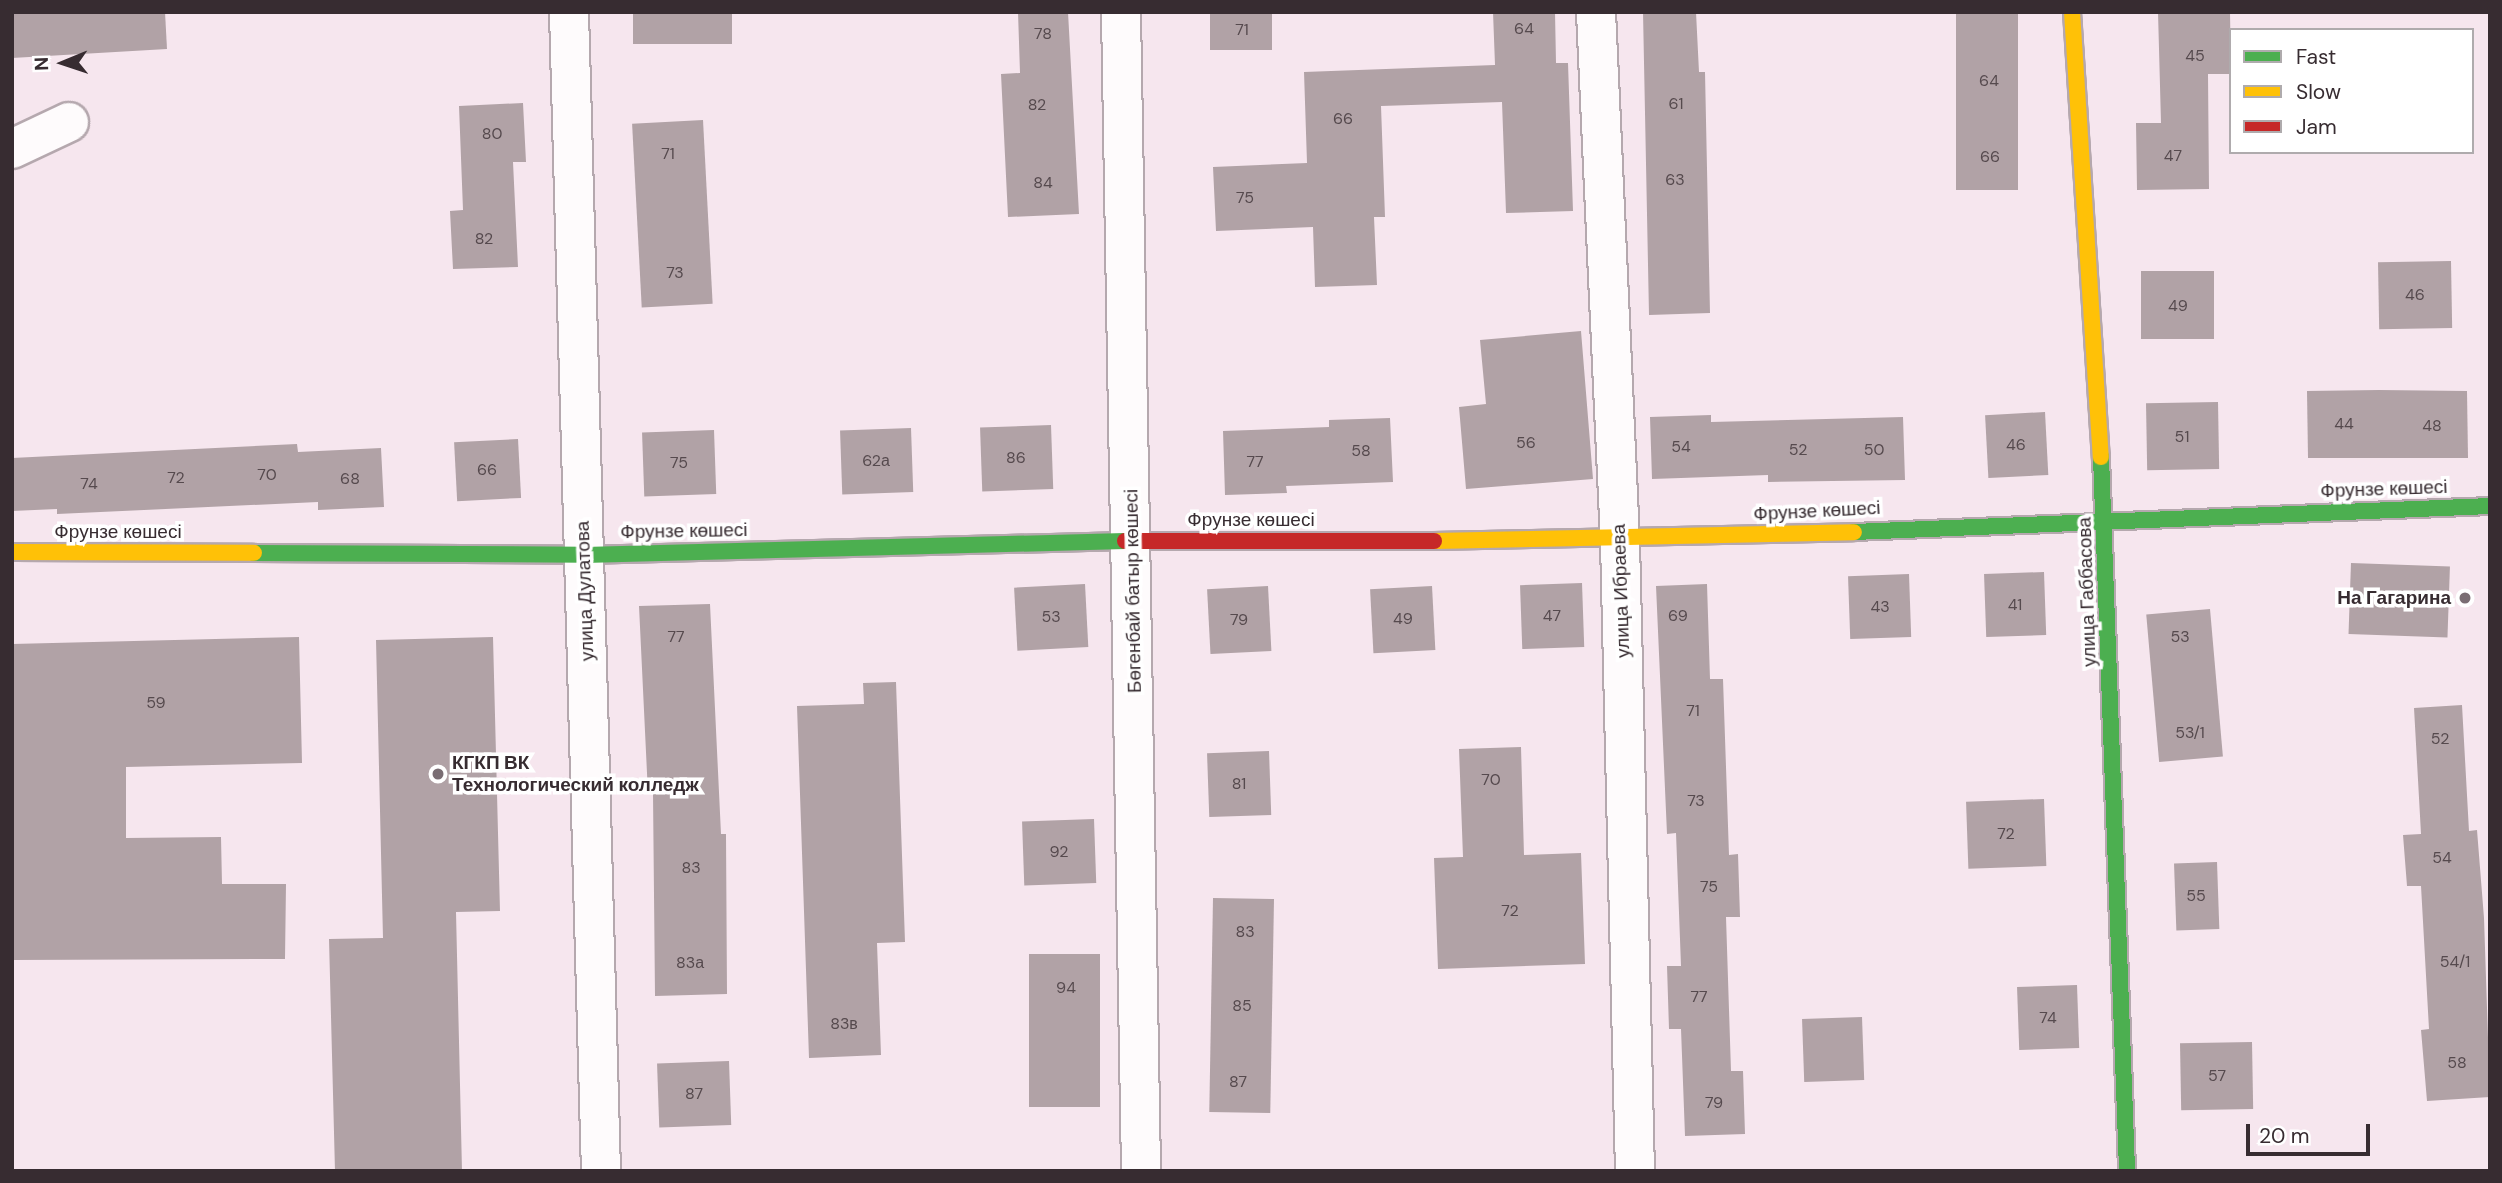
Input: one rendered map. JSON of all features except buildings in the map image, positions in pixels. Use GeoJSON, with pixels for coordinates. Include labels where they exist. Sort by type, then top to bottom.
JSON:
{"type":"FeatureCollection","features":[{"type":"Feature","properties":{"kind":"street","name":"улица Дулатова"},"geometry":{"type":"LineString","coordinates":[[569,12],[601,1171]]}},
{"type":"Feature","properties":{"kind":"street","name":"Бөгенбай батыр көшесі"},"geometry":{"type":"LineString","coordinates":[[1121,12],[1133,541],[1141,1171]]}},
{"type":"Feature","properties":{"kind":"street","name":"улица Ибраева"},"geometry":{"type":"LineString","coordinates":[[1596,12],[1620,541],[1635,1171]]}},
{"type":"Feature","properties":{"kind":"street","name":"улица Габбасова"},"geometry":{"type":"LineString","coordinates":[[2071,12],[2105,519],[2127,1171]]}},
{"type":"Feature","properties":{"kind":"street"},"geometry":{"type":"LineString","coordinates":[[12,149],[69,122]]}},
{"type":"Feature","properties":{"kind":"street","name":"Фрунзе көшесі"},"geometry":{"type":"LineString","coordinates":[[12,552],[584,555],[1133,541],[1620,541],[2105,519],[2490,506]]}},
{"type":"Feature","properties":{"kind":"traffic: fast"},"geometry":{"type":"LineString","coordinates":[[2101,457],[2127,1171]]}},
{"type":"Feature","properties":{"kind":"traffic: fast"},"geometry":{"type":"LineString","coordinates":[[1854,532],[2490,506]]}},
{"type":"Feature","properties":{"kind":"traffic: fast"},"geometry":{"type":"LineString","coordinates":[[254,553],[584,555],[1125,541]]}},
{"type":"Feature","properties":{"kind":"traffic: slow"},"geometry":{"type":"LineString","coordinates":[[2072,12],[2101,457]]}},
{"type":"Feature","properties":{"kind":"traffic: slow"},"geometry":{"type":"LineString","coordinates":[[1434,541],[1854,532]]}},
{"type":"Feature","properties":{"kind":"traffic: slow"},"geometry":{"type":"LineString","coordinates":[[12,552],[254,553]]}},
{"type":"Feature","properties":{"kind":"traffic: jam"},"geometry":{"type":"LineString","coordinates":[[1125,541],[1434,541]]}},
{"type":"Feature","properties":{"kind":"place","name":"На Гагарина"},"geometry":{"type":"Point","coordinates":[2465,598]}},
{"type":"Feature","properties":{"kind":"place","name":"КГКП ВК Технологический колледж"},"geometry":{"type":"Point","coordinates":[438,774]}}]}
